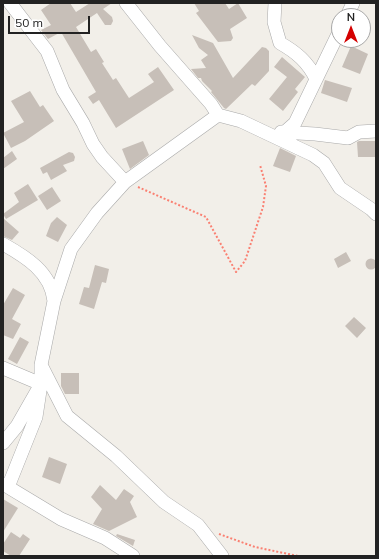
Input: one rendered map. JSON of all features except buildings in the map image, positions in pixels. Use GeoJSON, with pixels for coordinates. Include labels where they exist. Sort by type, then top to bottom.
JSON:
{"type":"FeatureCollection","features":[{"type":"Feature","properties":{"kind":"street"},"geometry":{"type":"LineString","coordinates":[[10,3],[47,51],[63,90],[83,123],[92,144],[125,182]]}},
{"type":"Feature","properties":{"kind":"street"},"geometry":{"type":"LineString","coordinates":[[126,3],[160,46],[211,104],[218,115],[241,121],[313,155],[324,163],[340,188],[376,214]]}},
{"type":"Feature","properties":{"kind":"street"},"geometry":{"type":"LineString","coordinates":[[275,3],[274,22],[280,43],[292,50],[310,66],[316,79]]}},
{"type":"Feature","properties":{"kind":"street"},"geometry":{"type":"LineString","coordinates":[[286,131],[295,123],[331,48]]}},
{"type":"Feature","properties":{"kind":"street"},"geometry":{"type":"LineString","coordinates":[[133,556],[105,538],[60,519],[5,486],[36,417],[41,384],[41,365],[54,300],[71,249],[97,213],[125,182],[218,115]]}},
{"type":"Feature","properties":{"kind":"street"},"geometry":{"type":"LineString","coordinates":[[268,134],[286,131],[348,138],[359,132],[376,131]]}},
{"type":"Feature","properties":{"kind":"street"},"geometry":{"type":"LineString","coordinates":[[3,244],[25,257],[43,273],[53,290],[54,300]]}},
{"type":"Feature","properties":{"kind":"street"},"geometry":{"type":"LineString","coordinates":[[41,365],[67,416],[116,456],[164,502],[198,525],[222,556]]}},
{"type":"Feature","properties":{"kind":"street"},"geometry":{"type":"LineString","coordinates":[[3,368],[41,384]]}},
{"type":"Feature","properties":{"kind":"street"},"geometry":{"type":"LineString","coordinates":[[3,443],[17,426],[41,384]]}},
{"type":"Feature","properties":{"kind":"path"},"geometry":{"type":"LineString","coordinates":[[125,182],[206,217],[236,272],[245,261],[262,207],[266,186],[260,165]]}},
{"type":"Feature","properties":{"kind":"path"},"geometry":{"type":"LineString","coordinates":[[198,525],[255,547],[298,556]]}}]}
